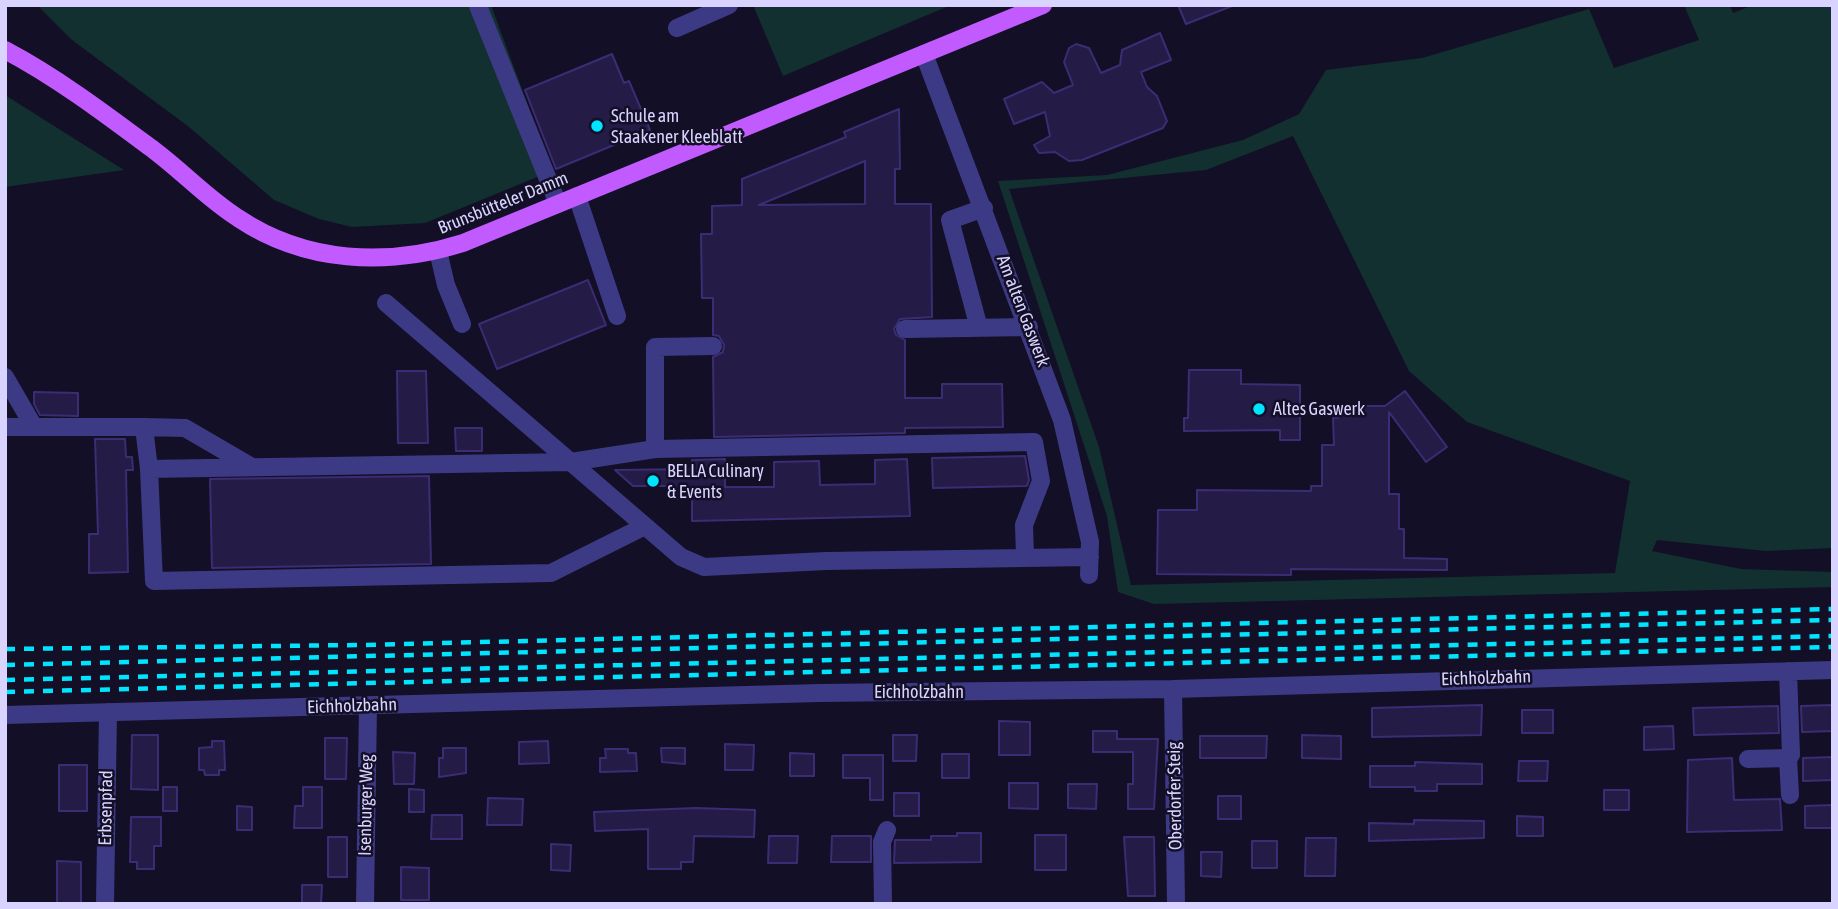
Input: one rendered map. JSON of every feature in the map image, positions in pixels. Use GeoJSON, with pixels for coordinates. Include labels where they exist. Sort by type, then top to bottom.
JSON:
{"type":"FeatureCollection","features":[{"type":"Feature","properties":{"kind":"main road","name":"Brunsbütteler Damm"},"geometry":{"type":"LineString","coordinates":[[5,50],[47,75],[134,136],[218,204],[267,235],[298,247],[362,258],[387,258],[438,251],[1043,5]]}},
{"type":"Feature","properties":{"kind":"street"},"geometry":{"type":"LineString","coordinates":[[677,28],[729,5]]}},
{"type":"Feature","properties":{"kind":"street"},"geometry":{"type":"LineString","coordinates":[[478,6],[558,204]]}},
{"type":"Feature","properties":{"kind":"street","name":"Am alten Gaswerk"},"geometry":{"type":"LineString","coordinates":[[924,54],[1062,420],[1080,495],[1090,566],[1025,556]]}},
{"type":"Feature","properties":{"kind":"street"},"geometry":{"type":"LineString","coordinates":[[577,196],[617,316]]}},
{"type":"Feature","properties":{"kind":"street"},"geometry":{"type":"LineString","coordinates":[[979,328],[950,220],[984,208]]}},
{"type":"Feature","properties":{"kind":"street"},"geometry":{"type":"LineString","coordinates":[[438,251],[446,285],[462,324]]}},
{"type":"Feature","properties":{"kind":"street"},"geometry":{"type":"LineString","coordinates":[[149,469],[571,462],[655,449],[1034,442],[1041,481],[1024,525],[1025,556],[704,566],[681,557],[571,462],[386,303]]}},
{"type":"Feature","properties":{"kind":"street"},"geometry":{"type":"LineString","coordinates":[[905,329],[1029,327]]}},
{"type":"Feature","properties":{"kind":"street"},"geometry":{"type":"LineString","coordinates":[[655,449],[654,347],[713,346]]}},
{"type":"Feature","properties":{"kind":"street"},"geometry":{"type":"LineString","coordinates":[[5,377],[34,427]]}},
{"type":"Feature","properties":{"kind":"street"},"geometry":{"type":"LineString","coordinates":[[5,427],[185,428],[252,467]]}},
{"type":"Feature","properties":{"kind":"street"},"geometry":{"type":"LineString","coordinates":[[144,427],[149,469],[154,581],[551,573],[645,526]]}},
{"type":"Feature","properties":{"kind":"street","name":"Eichholzbahn"},"geometry":{"type":"LineString","coordinates":[[5,715],[810,694],[1173,689],[1833,670]]}},
{"type":"Feature","properties":{"kind":"street"},"geometry":{"type":"LineString","coordinates":[[1788,671],[1790,795]]}},
{"type":"Feature","properties":{"kind":"street","name":"Oberdorfer Steig"},"geometry":{"type":"LineString","coordinates":[[1173,689],[1176,904]]}},
{"type":"Feature","properties":{"kind":"street","name":"Isenburger Weg"},"geometry":{"type":"LineString","coordinates":[[365,904],[368,706]]}},
{"type":"Feature","properties":{"kind":"street","name":"Erbsenpfad"},"geometry":{"type":"LineString","coordinates":[[105,904],[108,712]]}},
{"type":"Feature","properties":{"kind":"street"},"geometry":{"type":"LineString","coordinates":[[1748,759],[1788,758]]}},
{"type":"Feature","properties":{"kind":"street"},"geometry":{"type":"LineString","coordinates":[[883,904],[882,842],[887,830]]}},
{"type":"Feature","properties":{"kind":"green space"},"geometry":{"type":"Polygon","coordinates":[[[37,5],[491,5],[552,171],[425,223],[352,227],[319,219],[274,200],[189,127],[72,40],[37,5]]]}},
{"type":"Feature","properties":{"kind":"green space"},"geometry":{"type":"Polygon","coordinates":[[[753,5],[951,5],[783,76],[753,5]]]}},
{"type":"Feature","properties":{"kind":"green space"},"geometry":{"type":"Polygon","coordinates":[[[1684,5],[1730,5],[1733,13],[1753,5],[1833,5],[1833,548],[1766,551],[1657,540],[1652,551],[1741,569],[1833,572],[1833,587],[1154,604],[1118,592],[1107,516],[998,181],[1107,175],[1243,140],[1299,114],[1326,70],[1422,58],[1589,9],[1614,68],[1699,40],[1684,5]],[[1293,136],[1206,170],[1009,189],[1099,447],[1131,585],[1615,573],[1630,481],[1467,422],[1409,371],[1293,136]]]}},
{"type":"Feature","properties":{"kind":"green space"},"geometry":{"type":"Polygon","coordinates":[[[5,95],[124,170],[5,187],[5,95]]]}},
{"type":"Feature","properties":{"kind":"building"},"geometry":{"type":"Polygon","coordinates":[[[1178,5],[1232,5],[1232,6],[1186,24],[1178,5]]]}},
{"type":"Feature","properties":{"kind":"building"},"geometry":{"type":"Polygon","coordinates":[[[1160,33],[1171,60],[1141,72],[1147,87],[1157,96],[1167,121],[1163,128],[1082,160],[1069,161],[1055,152],[1039,153],[1034,145],[1050,136],[1045,112],[1014,124],[1004,99],[1042,82],[1054,93],[1073,85],[1064,62],[1069,48],[1076,44],[1089,48],[1101,73],[1120,65],[1122,50],[1160,33]]]}},
{"type":"Feature","properties":{"kind":"building"},"geometry":{"type":"Polygon","coordinates":[[[612,54],[624,83],[629,81],[650,130],[556,169],[525,90],[612,54]]]}},
{"type":"Feature","properties":{"kind":"building"},"geometry":{"type":"Polygon","coordinates":[[[899,109],[900,169],[895,169],[895,204],[931,204],[932,317],[900,319],[894,329],[896,335],[905,340],[905,398],[942,398],[942,384],[1002,384],[1003,427],[905,428],[905,433],[714,437],[713,357],[723,352],[724,345],[719,336],[713,335],[713,298],[702,298],[701,234],[712,234],[712,206],[742,205],[742,179],[846,137],[844,132],[899,109]],[[865,161],[759,205],[865,204],[865,161]]]}},
{"type":"Feature","properties":{"kind":"building"},"geometry":{"type":"Polygon","coordinates":[[[588,280],[606,325],[497,369],[479,324],[588,280]]]}},
{"type":"Feature","properties":{"kind":"building"},"geometry":{"type":"Polygon","coordinates":[[[1189,370],[1241,370],[1241,384],[1300,385],[1300,440],[1280,440],[1280,430],[1184,431],[1184,418],[1188,418],[1189,370]]]}},
{"type":"Feature","properties":{"kind":"building"},"geometry":{"type":"Polygon","coordinates":[[[397,371],[426,371],[428,443],[398,443],[397,371]]]}},
{"type":"Feature","properties":{"kind":"building"},"geometry":{"type":"Polygon","coordinates":[[[1405,391],[1447,447],[1426,462],[1389,412],[1389,494],[1399,494],[1399,529],[1404,529],[1404,558],[1447,559],[1447,570],[1291,569],[1291,575],[1157,574],[1158,510],[1197,510],[1197,490],[1311,491],[1311,486],[1322,486],[1322,445],[1334,445],[1333,418],[1338,418],[1338,406],[1385,406],[1405,391]]]}},
{"type":"Feature","properties":{"kind":"building"},"geometry":{"type":"Polygon","coordinates":[[[34,392],[78,393],[78,416],[40,415],[34,404],[34,392]]]}},
{"type":"Feature","properties":{"kind":"building"},"geometry":{"type":"Polygon","coordinates":[[[455,428],[482,428],[482,451],[456,451],[455,428]]]}},
{"type":"Feature","properties":{"kind":"building"},"geometry":{"type":"Polygon","coordinates":[[[95,439],[125,439],[126,457],[132,457],[133,470],[126,470],[128,572],[89,573],[89,534],[98,534],[95,439]]]}},
{"type":"Feature","properties":{"kind":"building"},"geometry":{"type":"Polygon","coordinates":[[[1025,456],[1029,480],[1027,486],[933,488],[932,458],[1025,456]]]}},
{"type":"Feature","properties":{"kind":"building"},"geometry":{"type":"Polygon","coordinates":[[[725,459],[725,487],[774,487],[774,462],[819,461],[820,485],[875,484],[875,460],[907,459],[910,516],[692,521],[692,499],[670,499],[669,486],[633,486],[615,470],[692,469],[692,460],[725,459]]]}},
{"type":"Feature","properties":{"kind":"building"},"geometry":{"type":"Polygon","coordinates":[[[429,476],[431,564],[212,568],[210,479],[429,476]]]}},
{"type":"Feature","properties":{"kind":"building"},"geometry":{"type":"Polygon","coordinates":[[[1482,705],[1481,735],[1372,737],[1372,708],[1482,705]]]}},
{"type":"Feature","properties":{"kind":"building"},"geometry":{"type":"Polygon","coordinates":[[[1833,705],[1833,731],[1802,732],[1801,706],[1833,705]]]}},
{"type":"Feature","properties":{"kind":"building"},"geometry":{"type":"Polygon","coordinates":[[[1778,706],[1779,733],[1694,735],[1693,708],[1778,706]]]}},
{"type":"Feature","properties":{"kind":"building"},"geometry":{"type":"Polygon","coordinates":[[[1522,710],[1553,710],[1553,733],[1522,733],[1522,710]]]}},
{"type":"Feature","properties":{"kind":"building"},"geometry":{"type":"Polygon","coordinates":[[[999,721],[1030,722],[1030,755],[999,755],[999,721]]]}},
{"type":"Feature","properties":{"kind":"building"},"geometry":{"type":"Polygon","coordinates":[[[1673,726],[1674,749],[1644,750],[1644,727],[1673,726]]]}},
{"type":"Feature","properties":{"kind":"building"},"geometry":{"type":"Polygon","coordinates":[[[1093,731],[1117,731],[1117,739],[1158,739],[1154,809],[1128,809],[1128,784],[1133,784],[1133,752],[1093,752],[1093,731]]]}},
{"type":"Feature","properties":{"kind":"building"},"geometry":{"type":"Polygon","coordinates":[[[132,735],[158,735],[158,790],[131,789],[132,735]]]}},
{"type":"Feature","properties":{"kind":"building"},"geometry":{"type":"Polygon","coordinates":[[[893,735],[917,735],[916,761],[893,761],[893,735]]]}},
{"type":"Feature","properties":{"kind":"building"},"geometry":{"type":"Polygon","coordinates":[[[1302,735],[1341,736],[1341,759],[1302,758],[1302,735]]]}},
{"type":"Feature","properties":{"kind":"building"},"geometry":{"type":"Polygon","coordinates":[[[1200,736],[1267,736],[1266,758],[1200,758],[1200,736]]]}},
{"type":"Feature","properties":{"kind":"building"},"geometry":{"type":"Polygon","coordinates":[[[325,738],[347,738],[346,779],[325,779],[325,738]]]}},
{"type":"Feature","properties":{"kind":"building"},"geometry":{"type":"Polygon","coordinates":[[[212,741],[224,741],[225,770],[219,770],[219,775],[205,775],[204,770],[199,770],[199,748],[212,747],[212,741]]]}},
{"type":"Feature","properties":{"kind":"building"},"geometry":{"type":"Polygon","coordinates":[[[548,741],[549,763],[519,764],[519,742],[548,741]]]}},
{"type":"Feature","properties":{"kind":"building"},"geometry":{"type":"Polygon","coordinates":[[[725,744],[754,745],[753,770],[725,770],[725,744]]]}},
{"type":"Feature","properties":{"kind":"building"},"geometry":{"type":"Polygon","coordinates":[[[443,748],[466,748],[466,773],[439,777],[439,758],[443,758],[443,748]]]}},
{"type":"Feature","properties":{"kind":"building"},"geometry":{"type":"Polygon","coordinates":[[[661,748],[685,748],[685,764],[662,762],[661,748]]]}},
{"type":"Feature","properties":{"kind":"building"},"geometry":{"type":"Polygon","coordinates":[[[605,749],[628,749],[628,753],[636,753],[637,771],[600,772],[600,758],[606,758],[605,749]]]}},
{"type":"Feature","properties":{"kind":"building"},"geometry":{"type":"Polygon","coordinates":[[[393,752],[415,753],[414,784],[394,784],[393,752]]]}},
{"type":"Feature","properties":{"kind":"building"},"geometry":{"type":"Polygon","coordinates":[[[790,753],[814,754],[814,776],[790,776],[790,753]]]}},
{"type":"Feature","properties":{"kind":"building"},"geometry":{"type":"Polygon","coordinates":[[[942,754],[969,754],[969,778],[942,778],[942,754]]]}},
{"type":"Feature","properties":{"kind":"building"},"geometry":{"type":"Polygon","coordinates":[[[843,755],[883,755],[883,800],[870,800],[870,778],[843,778],[843,755]]]}},
{"type":"Feature","properties":{"kind":"building"},"geometry":{"type":"Polygon","coordinates":[[[1833,757],[1833,780],[1803,781],[1803,758],[1833,757]]]}},
{"type":"Feature","properties":{"kind":"building"},"geometry":{"type":"Polygon","coordinates":[[[1732,758],[1734,800],[1780,799],[1782,830],[1687,832],[1688,760],[1732,758]]]}},
{"type":"Feature","properties":{"kind":"building"},"geometry":{"type":"Polygon","coordinates":[[[1519,761],[1548,761],[1547,781],[1518,781],[1519,761]]]}},
{"type":"Feature","properties":{"kind":"building"},"geometry":{"type":"Polygon","coordinates":[[[1415,762],[1482,764],[1482,784],[1437,784],[1437,791],[1415,791],[1415,787],[1370,787],[1370,766],[1415,766],[1415,762]]]}},
{"type":"Feature","properties":{"kind":"building"},"geometry":{"type":"Polygon","coordinates":[[[59,765],[87,765],[87,811],[59,811],[59,765]]]}},
{"type":"Feature","properties":{"kind":"building"},"geometry":{"type":"Polygon","coordinates":[[[1009,783],[1038,783],[1038,809],[1009,808],[1009,783]]]}},
{"type":"Feature","properties":{"kind":"building"},"geometry":{"type":"Polygon","coordinates":[[[1068,784],[1097,784],[1096,809],[1068,808],[1068,784]]]}},
{"type":"Feature","properties":{"kind":"building"},"geometry":{"type":"Polygon","coordinates":[[[163,787],[177,787],[177,811],[163,811],[163,787]]]}},
{"type":"Feature","properties":{"kind":"building"},"geometry":{"type":"Polygon","coordinates":[[[303,787],[322,787],[322,828],[294,828],[295,806],[303,806],[303,787]]]}},
{"type":"Feature","properties":{"kind":"building"},"geometry":{"type":"Polygon","coordinates":[[[409,789],[424,790],[424,812],[409,812],[409,789]]]}},
{"type":"Feature","properties":{"kind":"building"},"geometry":{"type":"Polygon","coordinates":[[[1604,790],[1629,790],[1629,810],[1604,810],[1604,790]]]}},
{"type":"Feature","properties":{"kind":"building"},"geometry":{"type":"Polygon","coordinates":[[[894,793],[919,793],[919,816],[894,816],[894,793]]]}},
{"type":"Feature","properties":{"kind":"building"},"geometry":{"type":"Polygon","coordinates":[[[1218,796],[1241,796],[1241,819],[1218,819],[1218,796]]]}},
{"type":"Feature","properties":{"kind":"building"},"geometry":{"type":"Polygon","coordinates":[[[488,798],[523,799],[522,825],[487,825],[488,798]]]}},
{"type":"Feature","properties":{"kind":"building"},"geometry":{"type":"Polygon","coordinates":[[[1833,805],[1833,828],[1805,828],[1805,806],[1833,805]]]}},
{"type":"Feature","properties":{"kind":"building"},"geometry":{"type":"Polygon","coordinates":[[[237,806],[252,807],[252,830],[237,830],[237,806]]]}},
{"type":"Feature","properties":{"kind":"building"},"geometry":{"type":"Polygon","coordinates":[[[696,808],[755,810],[754,837],[694,836],[693,862],[681,862],[681,869],[648,869],[648,829],[595,831],[594,812],[696,808]]]}},
{"type":"Feature","properties":{"kind":"building"},"geometry":{"type":"Polygon","coordinates":[[[432,815],[462,815],[462,839],[431,839],[432,815]]]}},
{"type":"Feature","properties":{"kind":"building"},"geometry":{"type":"Polygon","coordinates":[[[1517,816],[1543,817],[1543,836],[1517,836],[1517,816]]]}},
{"type":"Feature","properties":{"kind":"building"},"geometry":{"type":"Polygon","coordinates":[[[131,817],[161,817],[161,846],[154,846],[154,869],[137,869],[137,862],[130,862],[131,817]]]}},
{"type":"Feature","properties":{"kind":"building"},"geometry":{"type":"Polygon","coordinates":[[[1414,820],[1484,821],[1484,838],[1369,841],[1369,823],[1414,824],[1414,820]]]}},
{"type":"Feature","properties":{"kind":"building"},"geometry":{"type":"Polygon","coordinates":[[[957,833],[981,833],[981,862],[894,863],[895,840],[931,840],[931,836],[957,836],[957,833]]]}},
{"type":"Feature","properties":{"kind":"building"},"geometry":{"type":"Polygon","coordinates":[[[1035,835],[1066,835],[1066,870],[1035,870],[1035,835]]]}},
{"type":"Feature","properties":{"kind":"building"},"geometry":{"type":"Polygon","coordinates":[[[769,836],[798,836],[797,863],[768,863],[769,836]]]}},
{"type":"Feature","properties":{"kind":"building"},"geometry":{"type":"Polygon","coordinates":[[[832,836],[871,836],[871,862],[831,862],[832,836]]]}},
{"type":"Feature","properties":{"kind":"building"},"geometry":{"type":"Polygon","coordinates":[[[328,837],[347,837],[347,877],[328,877],[328,837]]]}},
{"type":"Feature","properties":{"kind":"building"},"geometry":{"type":"Polygon","coordinates":[[[1124,837],[1154,837],[1155,896],[1128,896],[1124,837]]]}},
{"type":"Feature","properties":{"kind":"building"},"geometry":{"type":"Polygon","coordinates":[[[1306,838],[1336,838],[1335,876],[1305,876],[1306,838]]]}},
{"type":"Feature","properties":{"kind":"building"},"geometry":{"type":"Polygon","coordinates":[[[1252,841],[1277,841],[1277,868],[1252,868],[1252,841]]]}},
{"type":"Feature","properties":{"kind":"building"},"geometry":{"type":"Polygon","coordinates":[[[551,844],[571,845],[570,871],[551,870],[551,844]]]}},
{"type":"Feature","properties":{"kind":"building"},"geometry":{"type":"Polygon","coordinates":[[[1201,852],[1222,852],[1221,877],[1201,876],[1201,852]]]}},
{"type":"Feature","properties":{"kind":"building"},"geometry":{"type":"Polygon","coordinates":[[[57,861],[81,862],[81,904],[57,904],[57,861]]]}},
{"type":"Feature","properties":{"kind":"building"},"geometry":{"type":"Polygon","coordinates":[[[401,867],[429,868],[429,900],[401,900],[401,867]]]}},
{"type":"Feature","properties":{"kind":"building"},"geometry":{"type":"Polygon","coordinates":[[[302,885],[322,885],[321,904],[302,904],[302,885]]]}},
{"type":"Feature","properties":{"kind":"railway"},"geometry":{"type":"LineString","coordinates":[[5,649],[361,645],[1833,609]]}},
{"type":"Feature","properties":{"kind":"railway"},"geometry":{"type":"LineString","coordinates":[[5,665],[1833,620]]}},
{"type":"Feature","properties":{"kind":"railway"},"geometry":{"type":"LineString","coordinates":[[5,680],[1833,636]]}},
{"type":"Feature","properties":{"kind":"railway"},"geometry":{"type":"LineString","coordinates":[[5,692],[1833,647]]}},
{"type":"Feature","properties":{"kind":"place","name":"Schule am Staakener Kleeblatt"},"geometry":{"type":"Point","coordinates":[597,126]}},
{"type":"Feature","properties":{"kind":"place","name":"Altes Gaswerk"},"geometry":{"type":"Point","coordinates":[1259,409]}},
{"type":"Feature","properties":{"kind":"place","name":"BELLA Culinary & Events"},"geometry":{"type":"Point","coordinates":[653,481]}}]}
